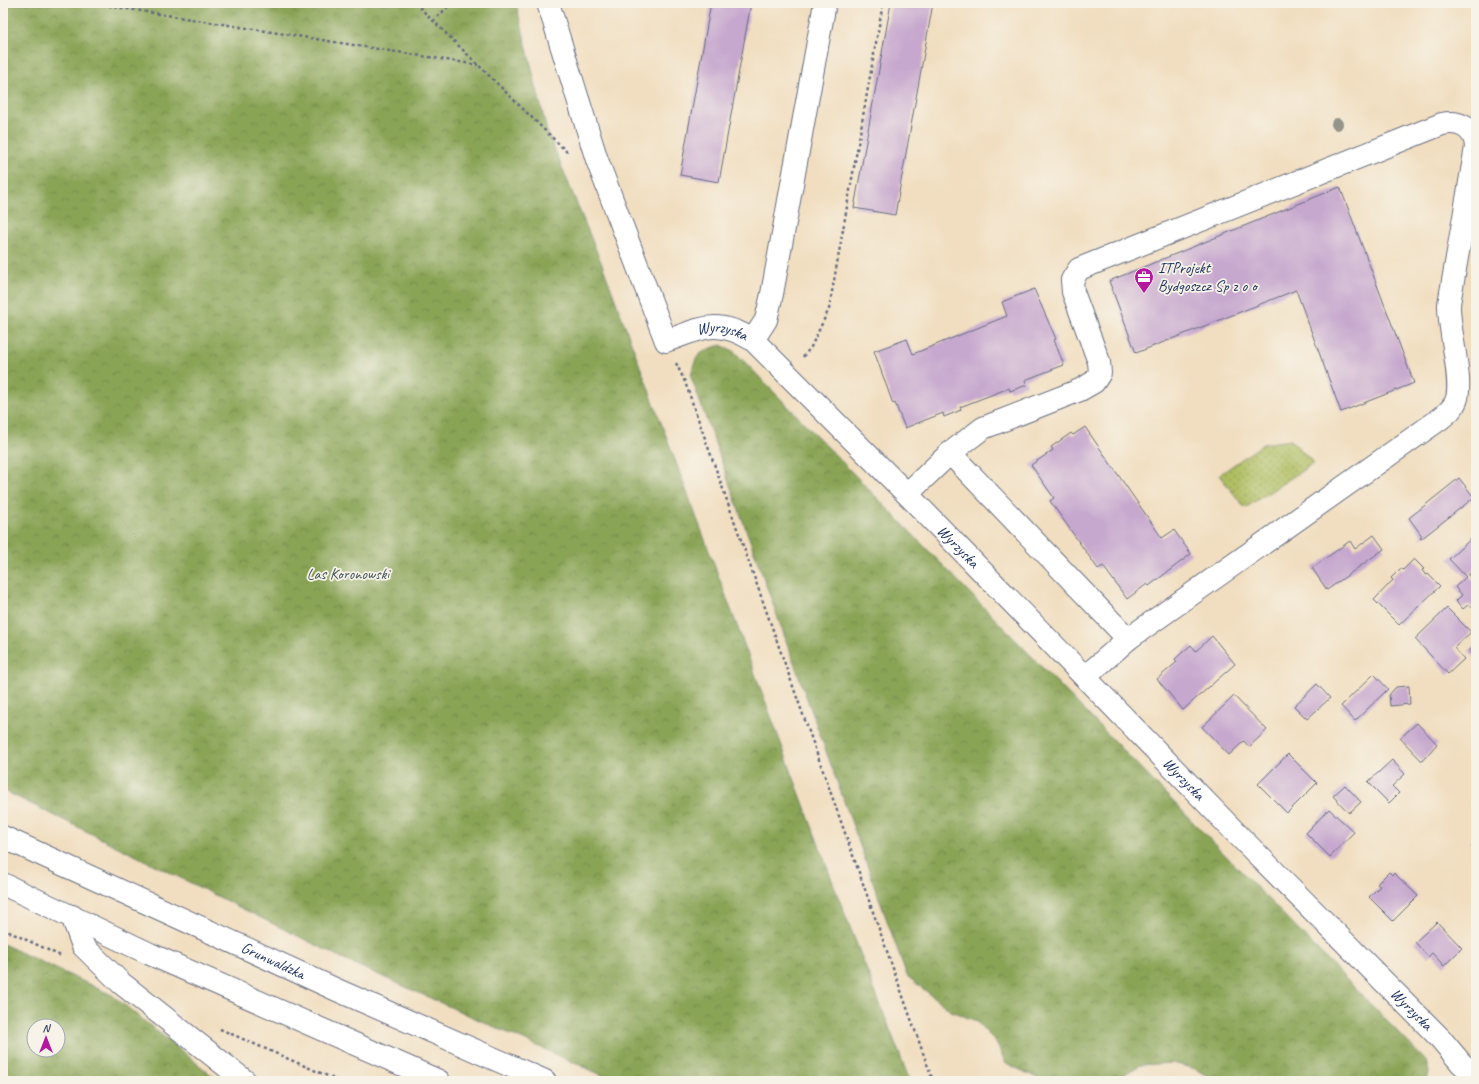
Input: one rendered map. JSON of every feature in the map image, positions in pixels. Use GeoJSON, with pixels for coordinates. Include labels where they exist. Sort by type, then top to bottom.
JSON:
{"type":"FeatureCollection","features":[{"type":"Feature","properties":{"kind":"street"},"geometry":{"type":"LineString","coordinates":[[548,3],[597,160],[666,341]]}},
{"type":"Feature","properties":{"kind":"street"},"geometry":{"type":"LineString","coordinates":[[753,340],[766,320],[772,294],[825,3]]}},
{"type":"Feature","properties":{"kind":"street"},"geometry":{"type":"LineString","coordinates":[[907,494],[950,453],[983,428],[1080,390],[1099,378],[1099,362],[1073,292],[1072,280],[1078,269],[1442,124],[1462,125],[1469,129],[1475,137],[1476,147],[1449,304],[1449,323],[1459,389],[1456,402],[1452,408],[1440,419],[1128,639],[1085,677]]}},
{"type":"Feature","properties":{"kind":"street","name":"Wyrzyska"},"geometry":{"type":"LineString","coordinates":[[666,341],[706,328],[720,326],[736,330],[753,340],[907,494],[1440,1038],[1461,1063],[1476,1076]]}},
{"type":"Feature","properties":{"kind":"street"},"geometry":{"type":"LineString","coordinates":[[950,453],[1128,639]]}},
{"type":"Feature","properties":{"kind":"street","name":"Grunwaldzka"},"geometry":{"type":"LineString","coordinates":[[3,837],[337,990],[545,1081]]}},
{"type":"Feature","properties":{"kind":"street"},"geometry":{"type":"LineString","coordinates":[[3,884],[150,954],[439,1081]]}},
{"type":"Feature","properties":{"kind":"street"},"geometry":{"type":"LineString","coordinates":[[72,916],[83,946],[121,983],[245,1081]]}},
{"type":"Feature","properties":{"kind":"path"},"geometry":{"type":"LineString","coordinates":[[91,3],[478,65]]}},
{"type":"Feature","properties":{"kind":"path"},"geometry":{"type":"LineString","coordinates":[[415,3],[576,161],[597,160]]}},
{"type":"Feature","properties":{"kind":"path"},"geometry":{"type":"LineString","coordinates":[[433,20],[452,3]]}},
{"type":"Feature","properties":{"kind":"path"},"geometry":{"type":"LineString","coordinates":[[802,360],[811,347],[830,309],[883,3]]}},
{"type":"Feature","properties":{"kind":"path"},"geometry":{"type":"LineString","coordinates":[[666,341],[685,382],[933,1081]]}},
{"type":"Feature","properties":{"kind":"green space","name":"Las Koronowski"},"geometry":{"type":"Polygon","coordinates":[[[3,3],[516,3],[547,131],[603,267],[838,896],[910,1081],[615,1081],[352,963],[3,790],[3,3]]]}},
{"type":"Feature","properties":{"kind":"green space"},"geometry":{"type":"Polygon","coordinates":[[[721,345],[734,351],[1426,1061],[1429,1072],[1427,1081],[1216,1081],[1195,1069],[1173,1063],[1140,1065],[1125,1074],[1095,1081],[1043,1081],[1006,1063],[995,1041],[976,1021],[951,1011],[907,976],[691,377],[694,364],[699,355],[708,349],[721,345]]]}},
{"type":"Feature","properties":{"kind":"green space"},"geometry":{"type":"Polygon","coordinates":[[[1291,440],[1314,463],[1245,508],[1219,475],[1263,444],[1291,440]]]}},
{"type":"Feature","properties":{"kind":"green space"},"geometry":{"type":"Polygon","coordinates":[[[3,944],[112,995],[219,1081],[3,1081],[3,944]]]}},
{"type":"Feature","properties":{"kind":"building"},"geometry":{"type":"Polygon","coordinates":[[[711,3],[751,3],[719,182],[680,175],[711,3]]]}},
{"type":"Feature","properties":{"kind":"building"},"geometry":{"type":"Polygon","coordinates":[[[891,3],[933,3],[895,215],[854,208],[891,3]]]}},
{"type":"Feature","properties":{"kind":"building"},"geometry":{"type":"Polygon","coordinates":[[[1340,187],[1414,383],[1341,412],[1296,290],[1136,353],[1109,281],[1340,187]]]}},
{"type":"Feature","properties":{"kind":"building"},"geometry":{"type":"Polygon","coordinates":[[[1034,289],[1056,339],[1054,340],[1064,365],[1025,380],[1027,385],[1010,391],[1009,388],[960,407],[961,410],[944,417],[943,413],[905,428],[895,403],[893,404],[874,351],[907,339],[913,354],[1007,316],[1002,302],[1034,289]]]}},
{"type":"Feature","properties":{"kind":"building"},"geometry":{"type":"Polygon","coordinates":[[[1085,427],[1162,538],[1174,530],[1191,554],[1149,586],[1147,584],[1127,599],[1103,566],[1098,569],[1050,501],[1054,498],[1031,465],[1053,450],[1051,447],[1071,433],[1073,435],[1085,427]]]}},
{"type":"Feature","properties":{"kind":"building"},"geometry":{"type":"Polygon","coordinates":[[[1459,478],[1473,496],[1475,494],[1476,496],[1421,539],[1420,538],[1422,536],[1409,518],[1459,478]]]}},
{"type":"Feature","properties":{"kind":"building"},"geometry":{"type":"Polygon","coordinates":[[[1374,535],[1384,549],[1327,590],[1312,568],[1350,541],[1355,549],[1374,535]]]}},
{"type":"Feature","properties":{"kind":"building"},"geometry":{"type":"Polygon","coordinates":[[[1473,537],[1476,541],[1476,568],[1468,575],[1476,584],[1476,612],[1469,604],[1463,609],[1456,601],[1462,595],[1455,587],[1466,577],[1449,559],[1473,537]]]}},
{"type":"Feature","properties":{"kind":"building"},"geometry":{"type":"Polygon","coordinates":[[[1414,559],[1424,569],[1422,570],[1424,573],[1427,575],[1428,574],[1440,586],[1399,625],[1374,600],[1393,580],[1391,578],[1401,568],[1403,570],[1414,559]]]}},
{"type":"Feature","properties":{"kind":"building"},"geometry":{"type":"Polygon","coordinates":[[[1447,608],[1471,632],[1454,648],[1464,659],[1448,674],[1415,639],[1447,608]]]}},
{"type":"Feature","properties":{"kind":"building"},"geometry":{"type":"Polygon","coordinates":[[[1212,636],[1235,664],[1183,710],[1157,679],[1177,662],[1175,659],[1191,645],[1196,651],[1212,636]]]}},
{"type":"Feature","properties":{"kind":"building"},"geometry":{"type":"Polygon","coordinates":[[[1476,645],[1476,659],[1469,651],[1476,645]]]}},
{"type":"Feature","properties":{"kind":"building"},"geometry":{"type":"Polygon","coordinates":[[[1374,674],[1388,689],[1355,721],[1341,706],[1374,674]]]}},
{"type":"Feature","properties":{"kind":"building"},"geometry":{"type":"Polygon","coordinates":[[[1317,684],[1330,698],[1307,719],[1294,706],[1317,684]]]}},
{"type":"Feature","properties":{"kind":"building"},"geometry":{"type":"Polygon","coordinates":[[[1409,686],[1410,704],[1390,706],[1389,695],[1396,687],[1409,686]]]}},
{"type":"Feature","properties":{"kind":"building"},"geometry":{"type":"Polygon","coordinates":[[[1234,696],[1267,730],[1249,747],[1244,741],[1229,755],[1202,727],[1234,696]]]}},
{"type":"Feature","properties":{"kind":"building"},"geometry":{"type":"Polygon","coordinates":[[[1417,723],[1437,744],[1422,761],[1400,738],[1417,723]]]}},
{"type":"Feature","properties":{"kind":"building"},"geometry":{"type":"Polygon","coordinates":[[[1288,754],[1317,783],[1287,813],[1258,784],[1288,754]]]}},
{"type":"Feature","properties":{"kind":"building"},"geometry":{"type":"Polygon","coordinates":[[[1392,760],[1405,774],[1392,786],[1399,793],[1389,803],[1368,782],[1392,760]]]}},
{"type":"Feature","properties":{"kind":"building"},"geometry":{"type":"Polygon","coordinates":[[[1345,785],[1361,802],[1349,813],[1333,796],[1345,785]]]}},
{"type":"Feature","properties":{"kind":"building"},"geometry":{"type":"Polygon","coordinates":[[[1329,809],[1354,832],[1330,857],[1306,833],[1329,809]]]}},
{"type":"Feature","properties":{"kind":"building"},"geometry":{"type":"Polygon","coordinates":[[[1476,842],[1476,852],[1471,847],[1476,842]]]}},
{"type":"Feature","properties":{"kind":"building"},"geometry":{"type":"Polygon","coordinates":[[[1389,872],[1392,875],[1394,873],[1418,896],[1393,921],[1369,897],[1380,886],[1377,884],[1389,872]]]}},
{"type":"Feature","properties":{"kind":"building"},"geometry":{"type":"Polygon","coordinates":[[[1437,922],[1462,948],[1444,966],[1432,953],[1428,957],[1415,942],[1437,922]]]}},
{"type":"Feature","properties":{"kind":"place","name":"ITProjekt Bydgoszcz Sp z o o"},"geometry":{"type":"Point","coordinates":[1144,294]}}]}
